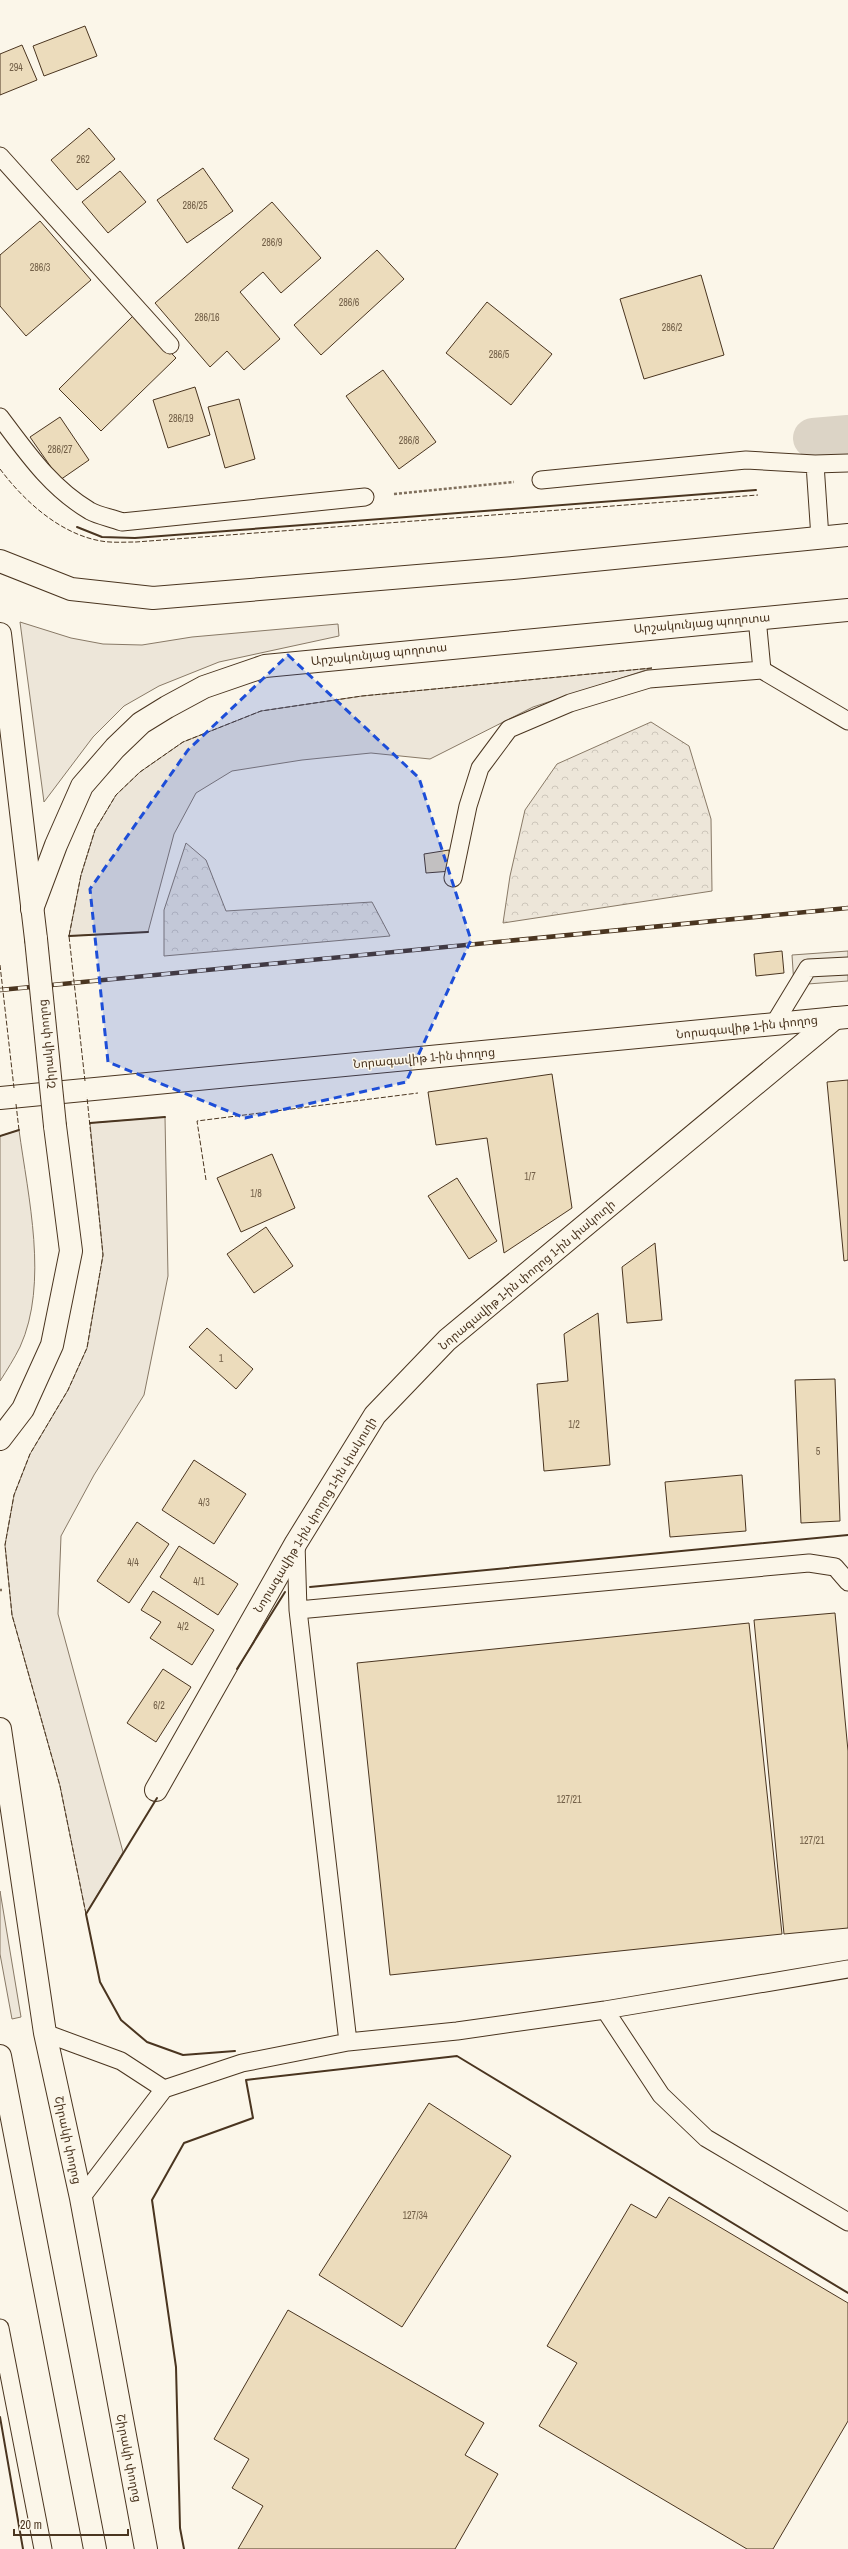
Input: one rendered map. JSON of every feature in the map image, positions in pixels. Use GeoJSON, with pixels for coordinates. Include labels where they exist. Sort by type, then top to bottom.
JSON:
{"type":"FeatureCollection","features":[{"type":"Feature","properties":{"kind":"main road"},"geometry":{"type":"LineString","coordinates":[[0,561],[71,589],[153,598],[513,568],[848,535]]}},
{"type":"Feature","properties":{"kind":"main road","name":"Արշակունյաց պողոտա"},"geometry":{"type":"LineString","coordinates":[[32,909],[56,845],[82,786],[115,748],[141,724],[204,687],[265,666],[848,610]]}},
{"type":"Feature","properties":{"kind":"main road","name":"Շիրակի փողոց"},"geometry":{"type":"LineString","coordinates":[[0,634],[36,939],[55,1126],[71,1251],[52,1345],[23,1409],[0,1439]]}},
{"type":"Feature","properties":{"kind":"main road","name":"Նորագավիթ 1-ին փողոց"},"geometry":{"type":"LineString","coordinates":[[0,1098],[842,1018]]}},
{"type":"Feature","properties":{"kind":"main road","name":"Նորագավիթ 1-ին փողոց 1-ին փակուղի"},"geometry":{"type":"LineString","coordinates":[[156,1790],[296,1542],[375,1415],[447,1340],[842,1018]]}},
{"type":"Feature","properties":{"kind":"main road","name":"Շիրակի փողոց"},"geometry":{"type":"LineString","coordinates":[[0,1729],[45,2033],[81,2198],[146,2549]]}},
{"type":"Feature","properties":{"kind":"main road"},"geometry":{"type":"LineString","coordinates":[[0,2056],[95,2549]]}},
{"type":"Feature","properties":{"kind":"lane"},"geometry":{"type":"LineString","coordinates":[[0,156],[170,345]]}},
{"type":"Feature","properties":{"kind":"lane"},"geometry":{"type":"LineString","coordinates":[[0,417],[44,475],[61,491],[91,512],[122,522],[365,497]]}},
{"type":"Feature","properties":{"kind":"lane"},"geometry":{"type":"LineString","coordinates":[[541,480],[746,460],[815,464],[848,463]]}},
{"type":"Feature","properties":{"kind":"lane"},"geometry":{"type":"LineString","coordinates":[[815,464],[820,538]]}},
{"type":"Feature","properties":{"kind":"lane"},"geometry":{"type":"LineString","coordinates":[[757,618],[762,670]]}},
{"type":"Feature","properties":{"kind":"lane"},"geometry":{"type":"LineString","coordinates":[[452,878],[468,806],[480,768],[509,729],[570,703],[649,679],[762,670],[848,722]]}},
{"type":"Feature","properties":{"kind":"lane"},"geometry":{"type":"LineString","coordinates":[[774,1024],[808,968],[848,966]]}},
{"type":"Feature","properties":{"kind":"lane"},"geometry":{"type":"LineString","coordinates":[[296,1542],[298,1610],[348,2042]]}},
{"type":"Feature","properties":{"kind":"lane"},"geometry":{"type":"LineString","coordinates":[[298,1610],[809,1563],[835,1567],[848,1582]]}},
{"type":"Feature","properties":{"kind":"lane"},"geometry":{"type":"LineString","coordinates":[[81,2198],[164,2089],[242,2063],[348,2042],[457,2031],[605,2010],[848,1969]]}},
{"type":"Feature","properties":{"kind":"lane"},"geometry":{"type":"LineString","coordinates":[[605,2010],[661,2095],[706,2138],[848,2222]]}},
{"type":"Feature","properties":{"kind":"lane"},"geometry":{"type":"LineString","coordinates":[[45,2033],[121,2061],[164,2089]]}},
{"type":"Feature","properties":{"kind":"lane"},"geometry":{"type":"LineString","coordinates":[[0,2328],[42,2549]]}},
{"type":"Feature","properties":{"kind":"path"},"geometry":{"type":"LineString","coordinates":[[365,497],[541,480]]}},
{"type":"Feature","properties":{"kind":"highlighted area"},"geometry":{"type":"Polygon","coordinates":[[[288,655],[419,778],[471,940],[406,1082],[245,1118],[108,1062],[90,889],[188,750],[288,655]]]}},
{"type":"Feature","properties":{"kind":"green space"},"geometry":{"type":"Polygon","coordinates":[[[20,622],[71,638],[103,644],[142,645],[192,637],[338,624],[339,636],[219,662],[159,686],[124,706],[93,737],[44,802],[20,622]]]}},
{"type":"Feature","properties":{"kind":"green space"},"geometry":{"type":"Polygon","coordinates":[[[652,668],[533,707],[430,759],[371,753],[302,760],[232,771],[196,793],[174,834],[148,932],[69,936],[81,875],[95,830],[116,795],[140,772],[183,742],[261,711],[362,696],[652,668]]]}},
{"type":"Feature","properties":{"kind":"green space"},"geometry":{"type":"Polygon","coordinates":[[[651,722],[689,746],[711,819],[712,891],[503,923],[510,876],[525,810],[557,764],[651,722]]]}},
{"type":"Feature","properties":{"kind":"green space"},"geometry":{"type":"Polygon","coordinates":[[[186,843],[206,860],[226,911],[372,902],[390,936],[164,956],[164,910],[186,843]]]}},
{"type":"Feature","properties":{"kind":"green space"},"geometry":{"type":"Polygon","coordinates":[[[165,1117],[168,1276],[144,1395],[94,1475],[61,1536],[58,1614],[123,1852],[86,1914],[60,1786],[12,1615],[5,1545],[14,1495],[30,1454],[68,1390],[87,1348],[103,1255],[90,1123],[165,1117]]]}},
{"type":"Feature","properties":{"kind":"green space"},"geometry":{"type":"Polygon","coordinates":[[[19,1130],[34,1240],[35,1268],[33,1296],[29,1322],[20,1347],[0,1381],[0,1136],[19,1130]]]}},
{"type":"Feature","properties":{"kind":"green space"},"geometry":{"type":"Polygon","coordinates":[[[0,1891],[21,2017],[12,2019],[0,1954],[0,1891]]]}},
{"type":"Feature","properties":{"kind":"shaded area"},"geometry":{"type":"Polygon","coordinates":[[[848,951],[848,981],[794,985],[792,955],[848,951]]]}},
{"type":"Feature","properties":{"kind":"building"},"geometry":{"type":"Polygon","coordinates":[[[85,26],[97,56],[44,76],[33,46],[85,26]]]}},
{"type":"Feature","properties":{"kind":"building"},"geometry":{"type":"Polygon","coordinates":[[[22,45],[37,80],[0,95],[0,54],[22,45]]]}},
{"type":"Feature","properties":{"kind":"building"},"geometry":{"type":"Polygon","coordinates":[[[89,128],[115,159],[77,190],[51,160],[89,128]]]}},
{"type":"Feature","properties":{"kind":"building"},"geometry":{"type":"Polygon","coordinates":[[[203,168],[233,211],[187,243],[157,200],[203,168]]]}},
{"type":"Feature","properties":{"kind":"building"},"geometry":{"type":"Polygon","coordinates":[[[120,171],[146,202],[108,233],[82,202],[120,171]]]}},
{"type":"Feature","properties":{"kind":"building"},"geometry":{"type":"Polygon","coordinates":[[[272,202],[321,258],[281,293],[263,272],[240,292],[280,339],[244,370],[227,351],[210,367],[155,303],[272,202]]]}},
{"type":"Feature","properties":{"kind":"building"},"geometry":{"type":"Polygon","coordinates":[[[40,221],[91,280],[26,336],[0,306],[0,255],[40,221]]]}},
{"type":"Feature","properties":{"kind":"building"},"geometry":{"type":"Polygon","coordinates":[[[377,250],[404,279],[321,355],[294,325],[377,250]]]}},
{"type":"Feature","properties":{"kind":"building"},"geometry":{"type":"Polygon","coordinates":[[[701,275],[724,355],[644,379],[620,299],[701,275]]]}},
{"type":"Feature","properties":{"kind":"building"},"geometry":{"type":"Polygon","coordinates":[[[487,302],[552,354],[511,405],[446,353],[487,302]]]}},
{"type":"Feature","properties":{"kind":"building"},"geometry":{"type":"Polygon","coordinates":[[[134,315],[176,358],[101,431],[59,389],[134,315]]]}},
{"type":"Feature","properties":{"kind":"building"},"geometry":{"type":"Polygon","coordinates":[[[383,370],[436,442],[399,469],[346,396],[383,370]]]}},
{"type":"Feature","properties":{"kind":"building"},"geometry":{"type":"Polygon","coordinates":[[[195,387],[210,435],[168,448],[153,400],[195,387]]]}},
{"type":"Feature","properties":{"kind":"building"},"geometry":{"type":"Polygon","coordinates":[[[239,399],[255,459],[225,468],[208,407],[239,399]]]}},
{"type":"Feature","properties":{"kind":"building"},"geometry":{"type":"Polygon","coordinates":[[[60,417],[89,460],[60,480],[30,437],[60,417]]]}},
{"type":"Feature","properties":{"kind":"building"},"geometry":{"type":"Polygon","coordinates":[[[449,850],[452,871],[426,873],[424,854],[449,850]]]}},
{"type":"Feature","properties":{"kind":"building"},"geometry":{"type":"Polygon","coordinates":[[[782,951],[784,973],[756,976],[754,954],[782,951]]]}},
{"type":"Feature","properties":{"kind":"building"},"geometry":{"type":"Polygon","coordinates":[[[552,1074],[572,1208],[504,1253],[487,1138],[436,1145],[428,1092],[552,1074]]]}},
{"type":"Feature","properties":{"kind":"building"},"geometry":{"type":"Polygon","coordinates":[[[848,1080],[848,1260],[844,1261],[827,1082],[848,1080]]]}},
{"type":"Feature","properties":{"kind":"building"},"geometry":{"type":"Polygon","coordinates":[[[272,1154],[295,1208],[241,1232],[217,1178],[272,1154]]]}},
{"type":"Feature","properties":{"kind":"building"},"geometry":{"type":"Polygon","coordinates":[[[457,1178],[497,1241],[469,1259],[428,1196],[457,1178]]]}},
{"type":"Feature","properties":{"kind":"building"},"geometry":{"type":"Polygon","coordinates":[[[266,1227],[293,1266],[254,1293],[227,1254],[266,1227]]]}},
{"type":"Feature","properties":{"kind":"building"},"geometry":{"type":"Polygon","coordinates":[[[655,1243],[662,1320],[627,1323],[622,1267],[655,1243]]]}},
{"type":"Feature","properties":{"kind":"building"},"geometry":{"type":"Polygon","coordinates":[[[598,1313],[610,1465],[544,1471],[537,1384],[568,1381],[564,1334],[598,1313]]]}},
{"type":"Feature","properties":{"kind":"building"},"geometry":{"type":"Polygon","coordinates":[[[207,1328],[253,1369],[236,1389],[189,1347],[207,1328]]]}},
{"type":"Feature","properties":{"kind":"building"},"geometry":{"type":"Polygon","coordinates":[[[835,1379],[840,1521],[801,1523],[795,1380],[835,1379]]]}},
{"type":"Feature","properties":{"kind":"building"},"geometry":{"type":"Polygon","coordinates":[[[194,1460],[246,1494],[214,1544],[162,1510],[194,1460]]]}},
{"type":"Feature","properties":{"kind":"building"},"geometry":{"type":"Polygon","coordinates":[[[742,1475],[746,1531],[670,1537],[665,1482],[742,1475]]]}},
{"type":"Feature","properties":{"kind":"building"},"geometry":{"type":"Polygon","coordinates":[[[137,1522],[169,1544],[129,1603],[97,1581],[137,1522]]]}},
{"type":"Feature","properties":{"kind":"building"},"geometry":{"type":"Polygon","coordinates":[[[179,1546],[238,1584],[218,1615],[160,1577],[179,1546]]]}},
{"type":"Feature","properties":{"kind":"building"},"geometry":{"type":"Polygon","coordinates":[[[153,1591],[214,1630],[192,1665],[150,1638],[161,1622],[141,1610],[153,1591]]]}},
{"type":"Feature","properties":{"kind":"building"},"geometry":{"type":"Polygon","coordinates":[[[835,1613],[848,1751],[848,1928],[784,1934],[754,1620],[835,1613]]]}},
{"type":"Feature","properties":{"kind":"building"},"geometry":{"type":"Polygon","coordinates":[[[749,1623],[782,1934],[390,1975],[357,1663],[749,1623]]]}},
{"type":"Feature","properties":{"kind":"building"},"geometry":{"type":"Polygon","coordinates":[[[163,1669],[191,1687],[156,1742],[127,1723],[163,1669]]]}},
{"type":"Feature","properties":{"kind":"building"},"geometry":{"type":"Polygon","coordinates":[[[429,2103],[511,2156],[402,2327],[319,2275],[429,2103]]]}},
{"type":"Feature","properties":{"kind":"building"},"geometry":{"type":"Polygon","coordinates":[[[669,2197],[848,2303],[848,2421],[773,2549],[747,2549],[539,2426],[577,2363],[547,2346],[631,2204],[656,2218],[669,2197]]]}},
{"type":"Feature","properties":{"kind":"building"},"geometry":{"type":"Polygon","coordinates":[[[288,2310],[484,2423],[465,2455],[498,2474],[455,2549],[238,2549],[263,2506],[232,2488],[249,2459],[214,2439],[288,2310]]]}},
{"type":"Feature","properties":{"kind":"waterway"},"geometry":{"type":"LineString","coordinates":[[813,438],[848,435]]}},
{"type":"Feature","properties":{"kind":"railway"},"geometry":{"type":"LineString","coordinates":[[0,990],[848,908]]}},
{"type":"Feature","properties":{"kind":"fence"},"geometry":{"type":"LineString","coordinates":[[0,469],[20,493],[57,524],[86,537],[101,541],[114,542],[136,542],[758,495]]}},
{"type":"Feature","properties":{"kind":"fence"},"geometry":{"type":"LineString","coordinates":[[85,1081],[69,936],[81,875],[95,830],[116,795],[140,772],[183,742],[261,711],[362,696],[652,668]]}},
{"type":"Feature","properties":{"kind":"fence"},"geometry":{"type":"LineString","coordinates":[[0,965],[14,1088]]}},
{"type":"Feature","properties":{"kind":"fence"},"geometry":{"type":"LineString","coordinates":[[206,1180],[197,1121],[418,1093]]}},
{"type":"Feature","properties":{"kind":"fence"},"geometry":{"type":"LineString","coordinates":[[86,1914],[60,1786],[12,1615],[5,1545],[14,1495],[30,1454],[68,1390],[87,1348],[103,1255],[87,1097]]}},
{"type":"Feature","properties":{"kind":"fence"},"geometry":{"type":"LineString","coordinates":[[16,1104],[19,1130]]}},
{"type":"Feature","properties":{"kind":"wall"},"geometry":{"type":"LineString","coordinates":[[77,527],[102,537],[135,538],[756,490]]}},
{"type":"Feature","properties":{"kind":"wall"},"geometry":{"type":"LineString","coordinates":[[69,936],[148,932]]}},
{"type":"Feature","properties":{"kind":"wall"},"geometry":{"type":"LineString","coordinates":[[90,1123],[165,1117]]}},
{"type":"Feature","properties":{"kind":"wall"},"geometry":{"type":"LineString","coordinates":[[0,1136],[19,1130]]}},
{"type":"Feature","properties":{"kind":"wall"},"geometry":{"type":"LineString","coordinates":[[310,1587],[848,1535]]}},
{"type":"Feature","properties":{"kind":"wall"},"geometry":{"type":"LineString","coordinates":[[237,1669],[285,1592]]}},
{"type":"Feature","properties":{"kind":"wall"},"geometry":{"type":"LineString","coordinates":[[157,1798],[86,1914],[100,1982],[121,2020],[147,2042],[183,2055],[235,2051]]}},
{"type":"Feature","properties":{"kind":"wall"},"geometry":{"type":"LineString","coordinates":[[184,2549],[180,2528],[176,2367],[152,2200],[184,2143],[253,2118],[246,2080],[457,2056],[848,2293]]}},
{"type":"Feature","properties":{"kind":"wall"},"geometry":{"type":"LineString","coordinates":[[0,2417],[23,2549]]}}]}
